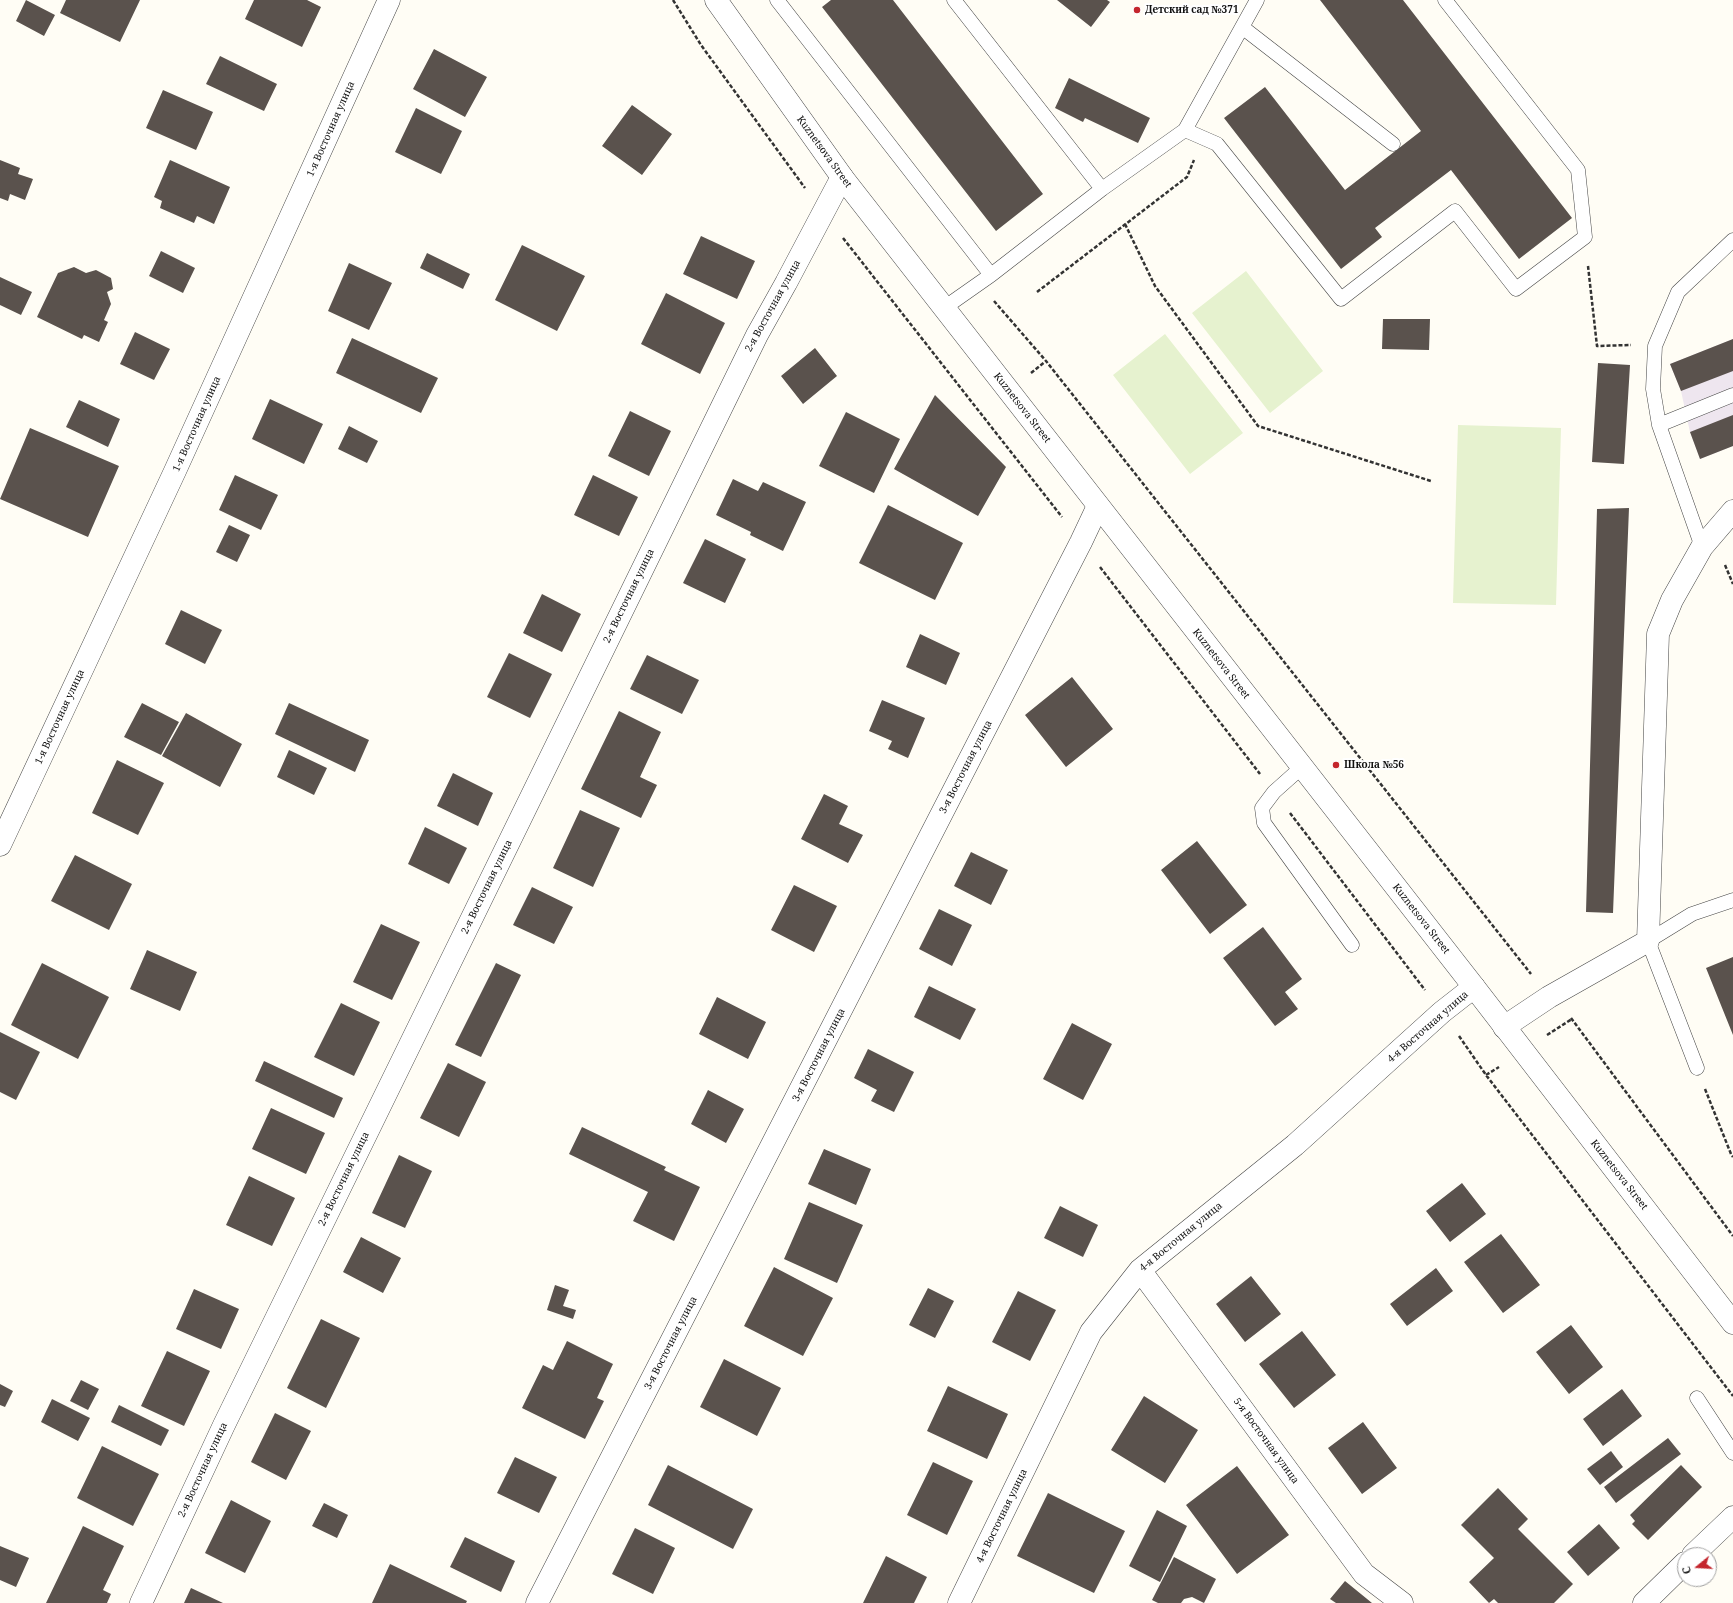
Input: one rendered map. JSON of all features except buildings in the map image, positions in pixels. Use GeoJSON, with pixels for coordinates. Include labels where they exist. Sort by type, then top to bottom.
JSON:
{"type":"FeatureCollection","features":[{"type":"Feature","properties":{"kind":"street","name":"1-я Восточная улица"},"geometry":{"type":"LineString","coordinates":[[0,845],[175,471],[389,0]]}},
{"type":"Feature","properties":{"kind":"street","name":"Kuznetsova Street"},"geometry":{"type":"LineString","coordinates":[[716,0],[842,176],[1474,987],[1733,1323]]}},
{"type":"Feature","properties":{"kind":"street","name":"2-я Восточная улица"},"geometry":{"type":"LineString","coordinates":[[141,1603],[224,1424],[753,342],[823,214],[842,176]]}},
{"type":"Feature","properties":{"kind":"street","name":"3-я Восточная улица"},"geometry":{"type":"LineString","coordinates":[[537,1603],[1081,542],[1098,506]]}},
{"type":"Feature","properties":{"kind":"street"},"geometry":{"type":"LineString","coordinates":[[1504,1027],[1549,997],[1648,942],[1658,634],[1672,600],[1702,547],[1733,511]]}},
{"type":"Feature","properties":{"kind":"street","name":"4-я Восточная улица"},"geometry":{"type":"LineString","coordinates":[[959,1603],[1091,1332],[1140,1270],[1295,1145],[1442,1012],[1474,987]]}},
{"type":"Feature","properties":{"kind":"street","name":"5-я Восточная улица"},"geometry":{"type":"LineString","coordinates":[[1140,1270],[1364,1574],[1402,1603]]}},
{"type":"Feature","properties":{"kind":"street"},"geometry":{"type":"LineString","coordinates":[[1701,1547],[1733,1517]]}},
{"type":"Feature","properties":{"kind":"street"},"geometry":{"type":"LineString","coordinates":[[1644,1603],[1677,1571]]}},
{"type":"Feature","properties":{"kind":"lane"},"geometry":{"type":"LineString","coordinates":[[777,0],[990,275]]}},
{"type":"Feature","properties":{"kind":"lane"},"geometry":{"type":"LineString","coordinates":[[954,0],[1102,189]]}},
{"type":"Feature","properties":{"kind":"lane"},"geometry":{"type":"LineString","coordinates":[[944,308],[990,275],[1102,189],[1185,130],[1257,0]]}},
{"type":"Feature","properties":{"kind":"lane"},"geometry":{"type":"LineString","coordinates":[[1185,130],[1217,144],[1341,299],[1455,211],[1516,289],[1585,237],[1578,170],[1445,0]]}},
{"type":"Feature","properties":{"kind":"lane"},"geometry":{"type":"LineString","coordinates":[[1242,27],[1393,144]]}},
{"type":"Feature","properties":{"kind":"lane"},"geometry":{"type":"LineString","coordinates":[[1702,547],[1659,424],[1653,389],[1656,346],[1678,292],[1733,240]]}},
{"type":"Feature","properties":{"kind":"lane"},"geometry":{"type":"LineString","coordinates":[[1659,424],[1733,395]]}},
{"type":"Feature","properties":{"kind":"lane"},"geometry":{"type":"LineString","coordinates":[[1302,767],[1274,792],[1262,808],[1264,823],[1352,945]]}},
{"type":"Feature","properties":{"kind":"lane"},"geometry":{"type":"LineString","coordinates":[[1697,1068],[1648,942],[1692,914],[1733,900]]}},
{"type":"Feature","properties":{"kind":"lane"},"geometry":{"type":"LineString","coordinates":[[1697,1398],[1733,1453]]}},
{"type":"Feature","properties":{"kind":"path"},"geometry":{"type":"LineString","coordinates":[[673,0],[701,45],[823,214],[1081,542],[1274,792],[1442,1012],[1486,1075],[1733,1396]]}},
{"type":"Feature","properties":{"kind":"path"},"geometry":{"type":"LineString","coordinates":[[1037,292],[1187,177],[1203,137]]}},
{"type":"Feature","properties":{"kind":"path"},"geometry":{"type":"LineString","coordinates":[[1125,224],[1155,286],[1258,426],[1431,481]]}},
{"type":"Feature","properties":{"kind":"path"},"geometry":{"type":"LineString","coordinates":[[1585,237],[1597,346],[1656,346]]}},
{"type":"Feature","properties":{"kind":"path"},"geometry":{"type":"LineString","coordinates":[[979,283],[1046,361],[1549,997],[1572,1019],[1733,1236]]}},
{"type":"Feature","properties":{"kind":"path"},"geometry":{"type":"LineString","coordinates":[[1697,1068],[1730,1154],[1733,1157]]}},
{"type":"Feature","properties":{"kind":"shaded area"},"geometry":{"type":"Polygon","coordinates":[[[1733,339],[1733,446],[1700,459],[1690,432],[1681,391],[1670,364],[1733,339]]]}},
{"type":"Feature","properties":{"kind":"green space"},"geometry":{"type":"Polygon","coordinates":[[[1246,271],[1323,371],[1270,413],[1192,313],[1246,271]]]}},
{"type":"Feature","properties":{"kind":"green space"},"geometry":{"type":"Polygon","coordinates":[[[1165,334],[1243,433],[1190,474],[1113,375],[1165,334]]]}},
{"type":"Feature","properties":{"kind":"green space"},"geometry":{"type":"Polygon","coordinates":[[[1458,425],[1561,428],[1556,605],[1453,603],[1458,425]]]}},
{"type":"Feature","properties":{"kind":"place","name":"Детский сад №371"},"geometry":{"type":"Point","coordinates":[1137,10]}},
{"type":"Feature","properties":{"kind":"place","name":"Школа №56"},"geometry":{"type":"Point","coordinates":[1336,765]}}]}
